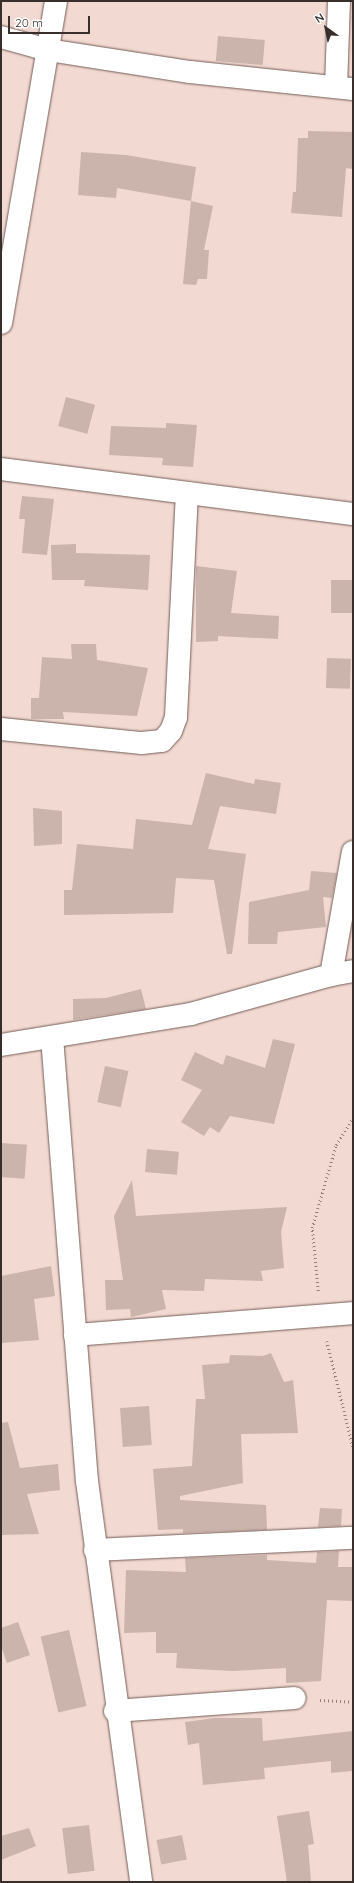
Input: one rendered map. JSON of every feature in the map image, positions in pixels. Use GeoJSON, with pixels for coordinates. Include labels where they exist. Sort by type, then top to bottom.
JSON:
{"type":"FeatureCollection","features":[{"type":"Feature","properties":{"kind":"street"},"geometry":{"type":"LineString","coordinates":[[1,323],[56,1]]}},
{"type":"Feature","properties":{"kind":"street"},"geometry":{"type":"LineString","coordinates":[[1,37],[48,50],[190,72],[344,88],[339,1]]}},
{"type":"Feature","properties":{"kind":"street"},"geometry":{"type":"LineString","coordinates":[[1,469],[353,514]]}},
{"type":"Feature","properties":{"kind":"street"},"geometry":{"type":"LineString","coordinates":[[1,730],[142,743],[162,741],[171,731],[176,716],[187,493]]}},
{"type":"Feature","properties":{"kind":"street"},"geometry":{"type":"LineString","coordinates":[[332,975],[353,852]]}},
{"type":"Feature","properties":{"kind":"street"},"geometry":{"type":"LineString","coordinates":[[1,1045],[191,1014],[332,975],[353,971]]}},
{"type":"Feature","properties":{"kind":"street"},"geometry":{"type":"LineString","coordinates":[[52,1037],[75,1335],[95,1550],[115,1711],[140,1882]]}},
{"type":"Feature","properties":{"kind":"street"},"geometry":{"type":"LineString","coordinates":[[75,1335],[353,1313]]}},
{"type":"Feature","properties":{"kind":"street"},"geometry":{"type":"LineString","coordinates":[[95,1550],[353,1538]]}},
{"type":"Feature","properties":{"kind":"street"},"geometry":{"type":"LineString","coordinates":[[115,1711],[295,1698]]}},
{"type":"Feature","properties":{"kind":"path"},"geometry":{"type":"LineString","coordinates":[[353,1118],[336,1145],[312,1228],[320,1315],[353,1447]]}},
{"type":"Feature","properties":{"kind":"path"},"geometry":{"type":"LineString","coordinates":[[295,1698],[353,1702]]}},
{"type":"Feature","properties":{"kind":"building"},"geometry":{"type":"Polygon","coordinates":[[[218,36],[265,40],[263,65],[216,61],[218,36]]]}},
{"type":"Feature","properties":{"kind":"building"},"geometry":{"type":"Polygon","coordinates":[[[308,131],[353,132],[353,169],[346,168],[342,217],[291,213],[293,192],[296,192],[298,138],[308,138],[308,131]]]}},
{"type":"Feature","properties":{"kind":"building"},"geometry":{"type":"Polygon","coordinates":[[[81,152],[126,155],[196,167],[191,201],[117,188],[116,198],[78,195],[81,152]]]}},
{"type":"Feature","properties":{"kind":"building"},"geometry":{"type":"Polygon","coordinates":[[[191,201],[213,206],[204,250],[209,250],[207,279],[198,279],[196,285],[183,284],[191,201]]]}},
{"type":"Feature","properties":{"kind":"building"},"geometry":{"type":"Polygon","coordinates":[[[66,397],[95,405],[87,434],[58,426],[66,397]]]}},
{"type":"Feature","properties":{"kind":"building"},"geometry":{"type":"Polygon","coordinates":[[[166,423],[197,425],[193,467],[162,465],[163,458],[109,455],[111,426],[166,428],[166,423]]]}},
{"type":"Feature","properties":{"kind":"building"},"geometry":{"type":"Polygon","coordinates":[[[22,496],[54,499],[47,555],[22,553],[25,519],[19,519],[22,496]]]}},
{"type":"Feature","properties":{"kind":"building"},"geometry":{"type":"Polygon","coordinates":[[[76,544],[76,553],[150,555],[148,590],[84,586],[85,580],[52,580],[51,545],[76,544]]]}},
{"type":"Feature","properties":{"kind":"building"},"geometry":{"type":"Polygon","coordinates":[[[196,566],[237,571],[231,613],[279,616],[278,639],[218,636],[218,641],[196,642],[196,566]]]}},
{"type":"Feature","properties":{"kind":"building"},"geometry":{"type":"Polygon","coordinates":[[[331,580],[353,580],[353,613],[331,613],[331,580]]]}},
{"type":"Feature","properties":{"kind":"building"},"geometry":{"type":"Polygon","coordinates":[[[71,644],[96,644],[97,660],[148,668],[137,716],[63,712],[64,719],[31,719],[31,698],[39,698],[42,657],[72,659],[71,644]]]}},
{"type":"Feature","properties":{"kind":"building"},"geometry":{"type":"Polygon","coordinates":[[[327,658],[351,659],[350,689],[326,688],[327,658]]]}},
{"type":"Feature","properties":{"kind":"building"},"geometry":{"type":"Polygon","coordinates":[[[206,773],[254,784],[255,779],[281,783],[276,814],[220,806],[208,849],[246,854],[232,954],[227,954],[214,880],[176,878],[173,913],[64,915],[64,890],[72,890],[77,844],[133,849],[136,819],[192,825],[206,773]]]}},
{"type":"Feature","properties":{"kind":"building"},"geometry":{"type":"Polygon","coordinates":[[[33,808],[62,811],[62,844],[34,846],[33,808]]]}},
{"type":"Feature","properties":{"kind":"building"},"geometry":{"type":"Polygon","coordinates":[[[311,871],[337,873],[332,898],[323,897],[326,927],[278,932],[277,944],[248,944],[249,902],[309,890],[311,871]]]}},
{"type":"Feature","properties":{"kind":"building"},"geometry":{"type":"Polygon","coordinates":[[[141,989],[146,1009],[73,1020],[73,999],[106,998],[141,989]]]}},
{"type":"Feature","properties":{"kind":"building"},"geometry":{"type":"Polygon","coordinates":[[[273,1039],[295,1044],[274,1124],[230,1116],[219,1133],[210,1127],[204,1136],[181,1122],[202,1090],[181,1080],[195,1052],[223,1065],[226,1055],[265,1068],[273,1039]]]}},
{"type":"Feature","properties":{"kind":"building"},"geometry":{"type":"Polygon","coordinates":[[[105,1066],[128,1071],[121,1107],[97,1102],[105,1066]]]}},
{"type":"Feature","properties":{"kind":"building"},"geometry":{"type":"Polygon","coordinates":[[[1,1143],[27,1145],[25,1179],[1,1177],[1,1143]]]}},
{"type":"Feature","properties":{"kind":"building"},"geometry":{"type":"Polygon","coordinates":[[[147,1149],[179,1152],[177,1175],[145,1172],[147,1149]]]}},
{"type":"Feature","properties":{"kind":"building"},"geometry":{"type":"Polygon","coordinates":[[[132,1180],[136,1216],[287,1207],[281,1232],[284,1268],[261,1271],[263,1281],[205,1279],[204,1291],[162,1290],[166,1309],[131,1317],[130,1309],[106,1310],[105,1280],[123,1280],[114,1216],[132,1180]]]}},
{"type":"Feature","properties":{"kind":"building"},"geometry":{"type":"Polygon","coordinates":[[[51,1266],[55,1296],[34,1299],[39,1340],[1,1343],[1,1276],[51,1266]]]}},
{"type":"Feature","properties":{"kind":"building"},"geometry":{"type":"Polygon","coordinates":[[[271,1353],[284,1382],[293,1380],[298,1433],[241,1434],[243,1483],[180,1496],[180,1500],[266,1505],[267,1530],[183,1533],[183,1529],[158,1530],[153,1469],[192,1466],[196,1399],[205,1399],[202,1365],[229,1363],[230,1355],[263,1356],[271,1353]]]}},
{"type":"Feature","properties":{"kind":"building"},"geometry":{"type":"Polygon","coordinates":[[[149,1406],[152,1445],[123,1447],[120,1408],[149,1406]]]}},
{"type":"Feature","properties":{"kind":"building"},"geometry":{"type":"Polygon","coordinates":[[[8,1422],[20,1468],[58,1464],[60,1490],[27,1494],[39,1534],[1,1535],[1,1423],[8,1422]]]}},
{"type":"Feature","properties":{"kind":"building"},"geometry":{"type":"Polygon","coordinates":[[[320,1508],[342,1509],[341,1526],[318,1527],[320,1508]]]}},
{"type":"Feature","properties":{"kind":"building"},"geometry":{"type":"Polygon","coordinates":[[[339,1551],[338,1567],[353,1567],[353,1601],[327,1600],[321,1681],[286,1683],[286,1668],[233,1671],[176,1668],[177,1653],[156,1653],[156,1632],[124,1633],[126,1570],[186,1572],[185,1558],[267,1555],[267,1560],[316,1563],[317,1552],[339,1551]]]}},
{"type":"Feature","properties":{"kind":"building"},"geometry":{"type":"Polygon","coordinates":[[[18,1622],[30,1655],[7,1663],[1,1646],[1,1628],[18,1622]]]}},
{"type":"Feature","properties":{"kind":"building"},"geometry":{"type":"Polygon","coordinates":[[[69,1630],[87,1706],[58,1713],[41,1637],[69,1630]]]}},
{"type":"Feature","properties":{"kind":"building"},"geometry":{"type":"Polygon","coordinates":[[[215,1718],[262,1718],[263,1741],[353,1731],[352,1771],[331,1773],[331,1761],[264,1768],[265,1779],[203,1785],[199,1743],[188,1745],[185,1722],[215,1718]]]}},
{"type":"Feature","properties":{"kind":"building"},"geometry":{"type":"Polygon","coordinates":[[[309,1811],[314,1844],[308,1845],[311,1882],[287,1882],[277,1816],[309,1811]]]}},
{"type":"Feature","properties":{"kind":"building"},"geometry":{"type":"Polygon","coordinates":[[[89,1825],[95,1871],[68,1874],[62,1828],[89,1825]]]}},
{"type":"Feature","properties":{"kind":"building"},"geometry":{"type":"Polygon","coordinates":[[[29,1828],[36,1846],[1,1860],[1,1836],[29,1828]]]}},
{"type":"Feature","properties":{"kind":"building"},"geometry":{"type":"Polygon","coordinates":[[[182,1835],[187,1860],[161,1865],[156,1840],[182,1835]]]}}]}
